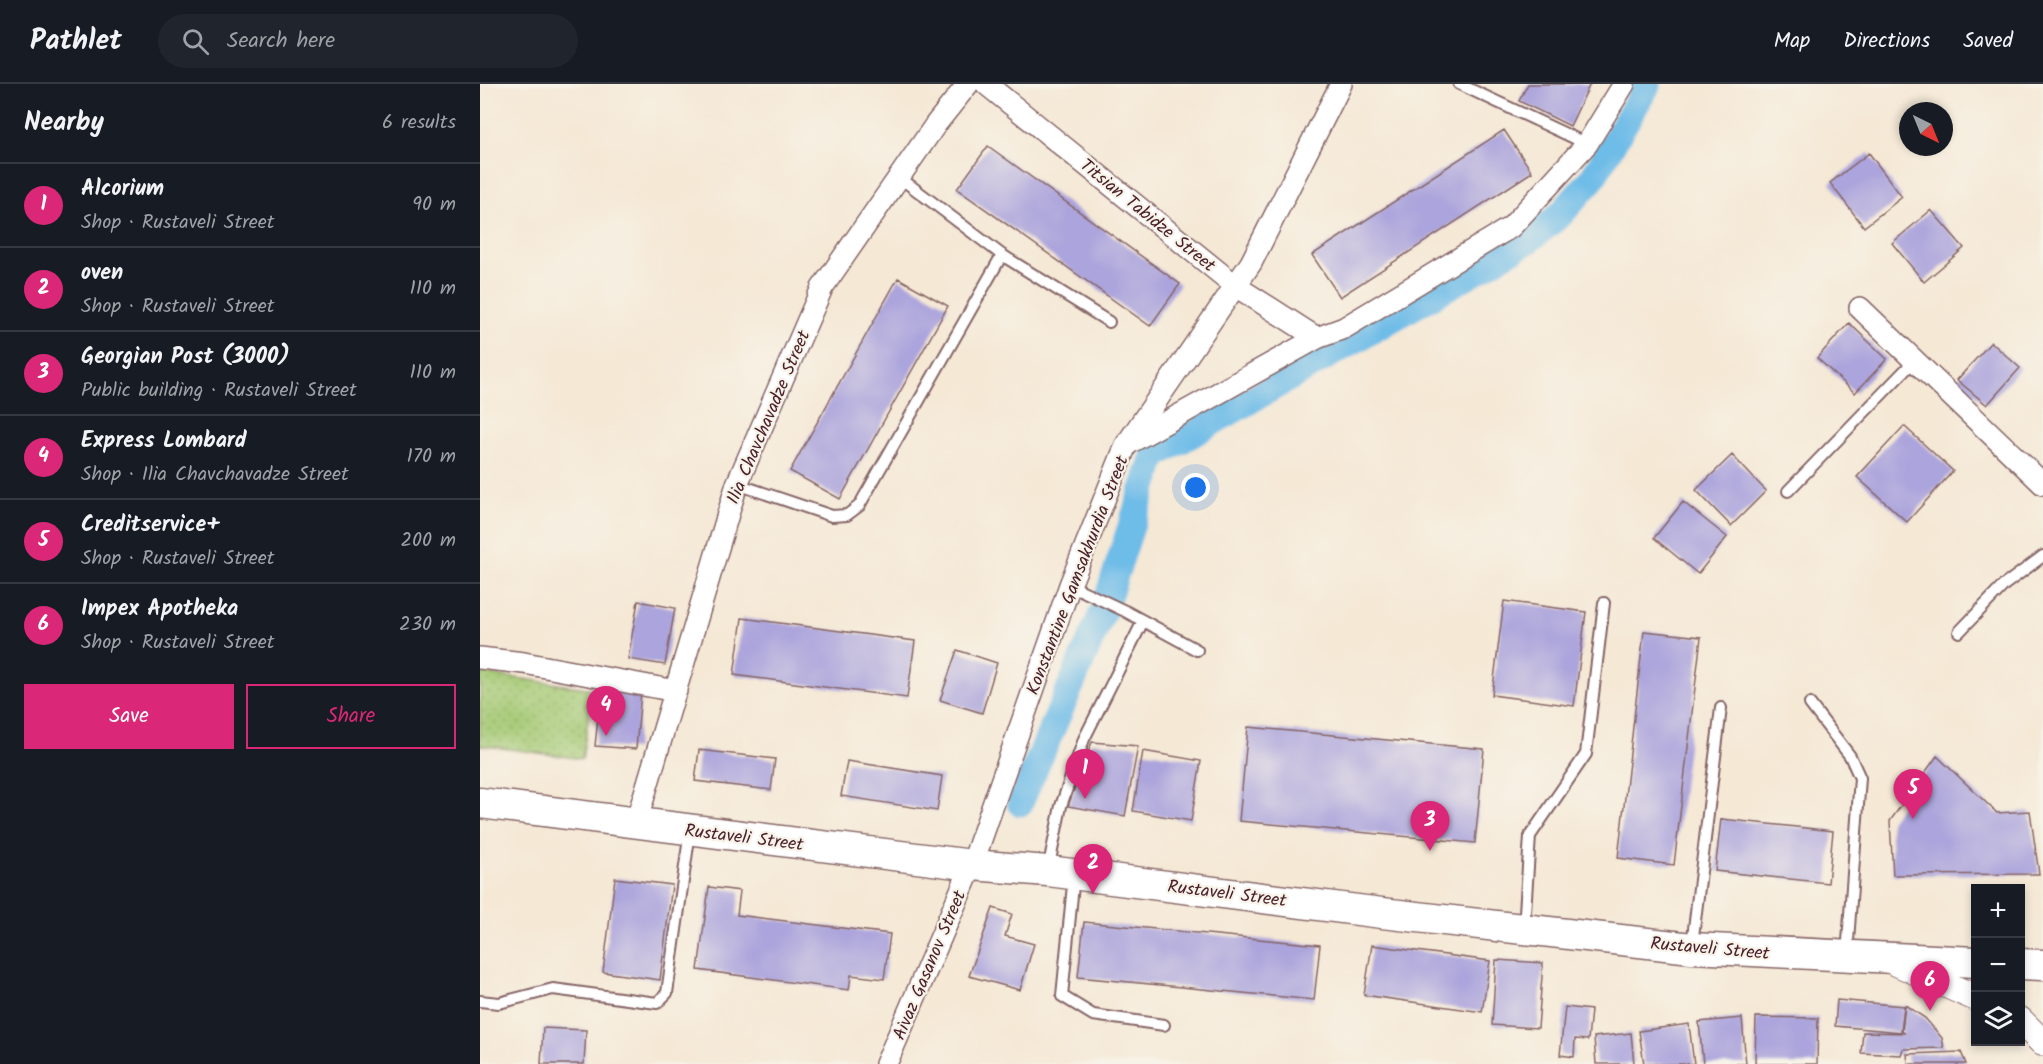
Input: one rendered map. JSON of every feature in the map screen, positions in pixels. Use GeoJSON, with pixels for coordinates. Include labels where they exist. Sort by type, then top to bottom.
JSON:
{"type":"FeatureCollection","features":[{"type":"Feature","properties":{"kind":"main road","name":"Rustaveli Street"},"geometry":{"type":"LineString","coordinates":[[480,803],[972,866],[1061,872],[1382,913],[1692,948],[1971,962]]}},
{"type":"Feature","properties":{"kind":"main road"},"geometry":{"type":"LineString","coordinates":[[2025,964],[2043,965]]}},
{"type":"Feature","properties":{"kind":"street","name":"Ilia Chavchavadze Street"},"geometry":{"type":"LineString","coordinates":[[636,823],[737,484],[822,288],[936,124],[968,84]]}},
{"type":"Feature","properties":{"kind":"street","name":"Titsian Tabidze Street"},"geometry":{"type":"LineString","coordinates":[[986,84],[1237,287],[1317,338]]}},
{"type":"Feature","properties":{"kind":"street","name":"Konstantine Gamsakhurdia Street"},"geometry":{"type":"LineString","coordinates":[[972,866],[1070,585],[1126,445],[1237,287],[1341,84]]}},
{"type":"Feature","properties":{"kind":"street"},"geometry":{"type":"LineString","coordinates":[[1126,445],[1317,338],[1344,328],[1511,227],[1587,144],[1624,84]]}},
{"type":"Feature","properties":{"kind":"street"},"geometry":{"type":"LineString","coordinates":[[1860,308],[2043,484]]}},
{"type":"Feature","properties":{"kind":"street"},"geometry":{"type":"LineString","coordinates":[[480,658],[524,663],[676,691]]}},
{"type":"Feature","properties":{"kind":"street","name":"Aivaz Gasanov Street"},"geometry":{"type":"LineString","coordinates":[[886,1064],[972,866]]}},
{"type":"Feature","properties":{"kind":"street"},"geometry":{"type":"LineString","coordinates":[[1887,959],[1971,996]]}},
{"type":"Feature","properties":{"kind":"street"},"geometry":{"type":"LineString","coordinates":[[2025,1025],[2043,1043]]}},
{"type":"Feature","properties":{"kind":"lane"},"geometry":{"type":"LineString","coordinates":[[1459,84],[1484,89],[1587,144]]}},
{"type":"Feature","properties":{"kind":"lane"},"geometry":{"type":"LineString","coordinates":[[899,177],[1002,255],[1109,322]]}},
{"type":"Feature","properties":{"kind":"lane"},"geometry":{"type":"LineString","coordinates":[[737,484],[832,516],[847,515],[859,506],[1002,255]]}},
{"type":"Feature","properties":{"kind":"lane"},"geometry":{"type":"LineString","coordinates":[[1788,491],[1914,361]]}},
{"type":"Feature","properties":{"kind":"lane"},"geometry":{"type":"LineString","coordinates":[[1959,632],[2004,585],[2043,556]]}},
{"type":"Feature","properties":{"kind":"lane"},"geometry":{"type":"LineString","coordinates":[[1070,585],[1125,611],[1197,650]]}},
{"type":"Feature","properties":{"kind":"lane"},"geometry":{"type":"LineString","coordinates":[[1524,928],[1530,836],[1586,754],[1604,603]]}},
{"type":"Feature","properties":{"kind":"lane"},"geometry":{"type":"LineString","coordinates":[[1143,621],[1084,739],[1061,806],[1062,996],[1093,1015],[1164,1025]]}},
{"type":"Feature","properties":{"kind":"lane"},"geometry":{"type":"LineString","coordinates":[[1810,704],[1850,756],[1860,778],[1846,957]]}},
{"type":"Feature","properties":{"kind":"lane"},"geometry":{"type":"LineString","coordinates":[[1692,948],[1720,708]]}},
{"type":"Feature","properties":{"kind":"lane"},"geometry":{"type":"LineString","coordinates":[[480,1001],[500,1002],[553,989],[657,1002],[667,993],[690,830]]}},
{"type":"Feature","properties":{"kind":"green space"},"geometry":{"type":"Polygon","coordinates":[[[480,673],[593,689],[582,759],[480,745],[480,673]]]}},
{"type":"Feature","properties":{"kind":"building"},"geometry":{"type":"Polygon","coordinates":[[[1528,84],[1590,84],[1570,126],[1519,101],[1528,84]]]}},
{"type":"Feature","properties":{"kind":"building"},"geometry":{"type":"Polygon","coordinates":[[[1504,130],[1532,172],[1340,297],[1312,255],[1504,130]]]}},
{"type":"Feature","properties":{"kind":"building"},"geometry":{"type":"Polygon","coordinates":[[[988,146],[1180,284],[1150,326],[957,189],[988,146]]]}},
{"type":"Feature","properties":{"kind":"building"},"geometry":{"type":"Polygon","coordinates":[[[1869,153],[1902,197],[1864,227],[1830,183],[1869,153]]]}},
{"type":"Feature","properties":{"kind":"building"},"geometry":{"type":"Polygon","coordinates":[[[1931,210],[1964,248],[1924,282],[1892,243],[1931,210]]]}},
{"type":"Feature","properties":{"kind":"building"},"geometry":{"type":"Polygon","coordinates":[[[898,278],[948,306],[840,499],[790,471],[898,278]]]}},
{"type":"Feature","properties":{"kind":"building"},"geometry":{"type":"Polygon","coordinates":[[[1849,323],[1887,359],[1855,393],[1817,358],[1849,323]]]}},
{"type":"Feature","properties":{"kind":"building"},"geometry":{"type":"Polygon","coordinates":[[[1991,342],[2020,368],[1987,405],[1957,380],[1991,342]]]}},
{"type":"Feature","properties":{"kind":"building"},"geometry":{"type":"Polygon","coordinates":[[[1904,426],[1953,471],[1907,522],[1857,477],[1904,426]]]}},
{"type":"Feature","properties":{"kind":"building"},"geometry":{"type":"Polygon","coordinates":[[[1732,455],[1766,491],[1731,526],[1696,490],[1732,455]]]}},
{"type":"Feature","properties":{"kind":"building"},"geometry":{"type":"Polygon","coordinates":[[[1683,502],[1727,537],[1698,574],[1654,538],[1683,502]]]}},
{"type":"Feature","properties":{"kind":"building"},"geometry":{"type":"Polygon","coordinates":[[[638,601],[675,608],[665,665],[628,659],[638,601]]]}},
{"type":"Feature","properties":{"kind":"building"},"geometry":{"type":"Polygon","coordinates":[[[1504,601],[1586,612],[1574,706],[1492,695],[1504,601]]]}},
{"type":"Feature","properties":{"kind":"building"},"geometry":{"type":"Polygon","coordinates":[[[742,618],[915,641],[907,698],[734,675],[742,618]]]}},
{"type":"Feature","properties":{"kind":"building"},"geometry":{"type":"Polygon","coordinates":[[[1644,631],[1701,637],[1674,865],[1618,858],[1644,631]]]}},
{"type":"Feature","properties":{"kind":"building"},"geometry":{"type":"Polygon","coordinates":[[[957,650],[997,663],[982,713],[940,700],[957,650]]]}},
{"type":"Feature","properties":{"kind":"building"},"geometry":{"type":"Polygon","coordinates":[[[601,689],[641,692],[636,749],[595,746],[601,689]]]}},
{"type":"Feature","properties":{"kind":"building"},"geometry":{"type":"Polygon","coordinates":[[[1248,727],[1484,749],[1475,843],[1239,821],[1248,727]]]}},
{"type":"Feature","properties":{"kind":"building"},"geometry":{"type":"Polygon","coordinates":[[[1092,742],[1138,746],[1125,816],[1068,806],[1092,742]]]}},
{"type":"Feature","properties":{"kind":"building"},"geometry":{"type":"Polygon","coordinates":[[[699,750],[775,759],[771,790],[695,781],[699,750]]]}},
{"type":"Feature","properties":{"kind":"building"},"geometry":{"type":"Polygon","coordinates":[[[1143,751],[1201,761],[1191,821],[1133,811],[1143,751]]]}},
{"type":"Feature","properties":{"kind":"building"},"geometry":{"type":"Polygon","coordinates":[[[1937,756],[1997,813],[2030,811],[2039,874],[1893,875],[1890,821],[1937,756]]]}},
{"type":"Feature","properties":{"kind":"building"},"geometry":{"type":"Polygon","coordinates":[[[847,761],[942,776],[937,811],[841,796],[847,761]]]}},
{"type":"Feature","properties":{"kind":"building"},"geometry":{"type":"Polygon","coordinates":[[[1721,819],[1833,831],[1828,883],[1715,871],[1721,819]]]}},
{"type":"Feature","properties":{"kind":"building"},"geometry":{"type":"Polygon","coordinates":[[[615,878],[672,885],[660,980],[603,972],[615,878]]]}},
{"type":"Feature","properties":{"kind":"building"},"geometry":{"type":"Polygon","coordinates":[[[709,887],[740,891],[737,915],[890,934],[884,979],[851,975],[849,990],[698,970],[709,887]]]}},
{"type":"Feature","properties":{"kind":"building"},"geometry":{"type":"Polygon","coordinates":[[[993,908],[1012,914],[1005,936],[1034,944],[1020,990],[969,976],[993,908]]]}},
{"type":"Feature","properties":{"kind":"building"},"geometry":{"type":"Polygon","coordinates":[[[1084,922],[1320,945],[1314,1000],[1078,977],[1084,922]]]}},
{"type":"Feature","properties":{"kind":"building"},"geometry":{"type":"Polygon","coordinates":[[[1372,945],[1490,961],[1482,1012],[1364,995],[1372,945]]]}},
{"type":"Feature","properties":{"kind":"building"},"geometry":{"type":"Polygon","coordinates":[[[1496,960],[1543,963],[1538,1028],[1492,1025],[1496,960]]]}},
{"type":"Feature","properties":{"kind":"building"},"geometry":{"type":"Polygon","coordinates":[[[1837,1000],[1904,1006],[1901,1032],[1835,1026],[1837,1000]]]}},
{"type":"Feature","properties":{"kind":"building"},"geometry":{"type":"Polygon","coordinates":[[[1905,1005],[1925,1018],[1942,1038],[1944,1048],[1903,1049],[1901,1055],[1861,1053],[1863,1032],[1905,1033],[1902,1032],[1905,1005]]]}},
{"type":"Feature","properties":{"kind":"building"},"geometry":{"type":"Polygon","coordinates":[[[1565,1007],[1591,1010],[1588,1040],[1575,1039],[1574,1057],[1560,1055],[1565,1007]]]}},
{"type":"Feature","properties":{"kind":"building"},"geometry":{"type":"Polygon","coordinates":[[[1756,1017],[1818,1018],[1817,1064],[1755,1064],[1756,1017]]]}},
{"type":"Feature","properties":{"kind":"building"},"geometry":{"type":"Polygon","coordinates":[[[1742,1018],[1746,1064],[1703,1064],[1699,1022],[1742,1018]]]}},
{"type":"Feature","properties":{"kind":"building"},"geometry":{"type":"Polygon","coordinates":[[[1689,1024],[1694,1064],[1644,1064],[1639,1031],[1689,1024]]]}},
{"type":"Feature","properties":{"kind":"building"},"geometry":{"type":"Polygon","coordinates":[[[543,1028],[586,1030],[584,1064],[541,1064],[543,1028]]]}},
{"type":"Feature","properties":{"kind":"building"},"geometry":{"type":"Polygon","coordinates":[[[1631,1033],[1634,1064],[1596,1064],[1594,1037],[1631,1033]]]}},
{"type":"Feature","properties":{"kind":"building"},"geometry":{"type":"Polygon","coordinates":[[[1961,1052],[1966,1064],[1908,1064],[1907,1054],[1961,1052]]]}},
{"type":"Feature","properties":{"kind":"waterway"},"geometry":{"type":"LineString","coordinates":[[1020,803],[1104,609],[1154,456],[1529,240],[1561,214],[1592,179],[1648,84]]}},
{"type":"Feature","properties":{"kind":"place","name":"Express Lombard"},"geometry":{"type":"Point","coordinates":[606,736]}},
{"type":"Feature","properties":{"kind":"place","name":"Alcorium"},"geometry":{"type":"Point","coordinates":[1085,799]}},
{"type":"Feature","properties":{"kind":"place","name":"Creditservice+"},"geometry":{"type":"Point","coordinates":[1913,819]}},
{"type":"Feature","properties":{"kind":"place","name":"Georgian Post (3000)"},"geometry":{"type":"Point","coordinates":[1430,851]}},
{"type":"Feature","properties":{"kind":"place","name":"oven"},"geometry":{"type":"Point","coordinates":[1093,894]}},
{"type":"Feature","properties":{"kind":"place","name":"Impex Apotheka"},"geometry":{"type":"Point","coordinates":[1930,1011]}}]}
